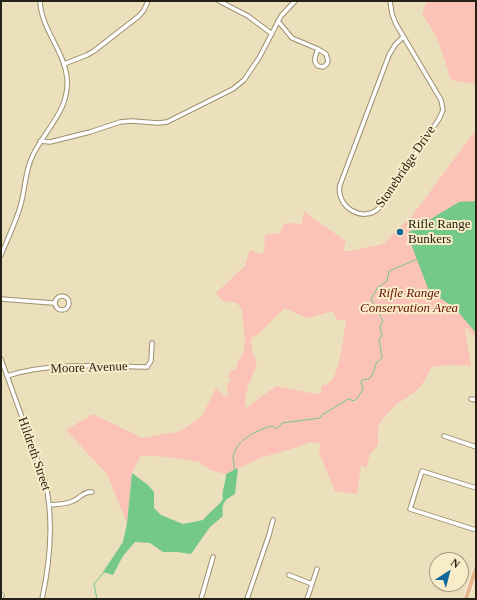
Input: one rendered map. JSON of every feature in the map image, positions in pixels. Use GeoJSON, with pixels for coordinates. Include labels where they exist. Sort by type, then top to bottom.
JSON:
{"type":"FeatureCollection","features":[{"type":"Feature","properties":{"kind":"main road"},"geometry":{"type":"LineString","coordinates":[[466,599],[476,568]]}},
{"type":"Feature","properties":{"kind":"street"},"geometry":{"type":"LineString","coordinates":[[1,256],[18,215],[30,161],[40,141],[55,121],[64,101],[67,79],[64,64],[44,21],[40,8],[40,1]]}},
{"type":"Feature","properties":{"kind":"street"},"geometry":{"type":"LineString","coordinates":[[64,64],[87,55],[99,48],[139,16],[144,10],[148,1]]}},
{"type":"Feature","properties":{"kind":"street"},"geometry":{"type":"LineString","coordinates":[[219,1],[248,16],[272,34]]}},
{"type":"Feature","properties":{"kind":"street"},"geometry":{"type":"LineString","coordinates":[[40,141],[50,142],[90,132],[120,122],[132,121],[158,123],[176,118],[233,89],[244,80],[260,58],[278,21],[290,5],[295,1]]}},
{"type":"Feature","properties":{"kind":"street","name":"Stonebridge Drive"},"geometry":{"type":"LineString","coordinates":[[390,1],[392,14],[403,37],[441,100],[443,110],[439,119],[379,208],[371,214],[361,214],[350,209],[343,202],[339,193],[340,185],[389,55],[395,45],[403,37]]}},
{"type":"Feature","properties":{"kind":"street"},"geometry":{"type":"LineString","coordinates":[[278,21],[292,38],[318,49],[325,53],[328,58],[328,63],[324,66],[318,66],[315,62],[314,58],[318,49]]}},
{"type":"Feature","properties":{"kind":"street"},"geometry":{"type":"LineString","coordinates":[[63,296],[67,298],[69,304],[68,308],[62,311],[57,309],[53,303],[57,298],[63,296]]}},
{"type":"Feature","properties":{"kind":"street"},"geometry":{"type":"LineString","coordinates":[[1,300],[53,303]]}},
{"type":"Feature","properties":{"kind":"street","name":"Moore Avenue"},"geometry":{"type":"LineString","coordinates":[[7,376],[19,372],[72,366],[147,367],[151,361],[152,344]]}},
{"type":"Feature","properties":{"kind":"street","name":"Hildreth Street"},"geometry":{"type":"LineString","coordinates":[[1,359],[45,481],[49,498],[49,544],[47,571],[42,599]]}},
{"type":"Feature","properties":{"kind":"street"},"geometry":{"type":"LineString","coordinates":[[471,398],[476,400]]}},
{"type":"Feature","properties":{"kind":"street"},"geometry":{"type":"LineString","coordinates":[[444,436],[476,447]]}},
{"type":"Feature","properties":{"kind":"street"},"geometry":{"type":"LineString","coordinates":[[476,488],[422,471],[410,509],[476,530]]}},
{"type":"Feature","properties":{"kind":"street"},"geometry":{"type":"LineString","coordinates":[[49,505],[68,503],[86,492],[92,492]]}},
{"type":"Feature","properties":{"kind":"street"},"geometry":{"type":"LineString","coordinates":[[247,599],[273,520]]}},
{"type":"Feature","properties":{"kind":"street"},"geometry":{"type":"LineString","coordinates":[[201,599],[213,557]]}},
{"type":"Feature","properties":{"kind":"street"},"geometry":{"type":"LineString","coordinates":[[307,599],[317,570]]}},
{"type":"Feature","properties":{"kind":"street"},"geometry":{"type":"LineString","coordinates":[[289,575],[312,584]]}},
{"type":"Feature","properties":{"kind":"green space"},"geometry":{"type":"Polygon","coordinates":[[[427,1],[476,1],[476,84],[451,80],[437,38],[422,14],[427,1]]]}},
{"type":"Feature","properties":{"kind":"green space","name":"Rifle Range Conservation Area"},"geometry":{"type":"Polygon","coordinates":[[[476,130],[476,339],[467,328],[465,330],[471,366],[446,365],[432,367],[421,386],[415,392],[394,406],[379,424],[378,445],[370,454],[366,468],[361,465],[357,494],[335,491],[319,452],[320,443],[309,442],[301,446],[260,458],[226,474],[210,470],[199,462],[141,455],[132,473],[127,523],[107,474],[66,430],[93,414],[142,438],[181,431],[202,416],[216,388],[224,396],[228,395],[227,385],[231,380],[229,376],[230,371],[236,370],[243,353],[245,341],[242,309],[237,303],[223,301],[216,293],[245,266],[250,250],[261,254],[264,252],[265,235],[280,233],[285,223],[302,224],[304,211],[346,241],[343,251],[351,251],[383,244],[412,216],[476,130]],[[284,308],[259,334],[251,338],[252,349],[257,366],[251,376],[251,381],[248,384],[245,401],[246,408],[276,386],[316,394],[322,392],[321,386],[329,383],[333,378],[339,362],[346,320],[337,320],[333,311],[307,318],[284,308]]]}},
{"type":"Feature","properties":{"kind":"shaded area"},"geometry":{"type":"Polygon","coordinates":[[[476,201],[476,333],[455,308],[429,291],[408,236],[409,232],[459,202],[476,201]]]}},
{"type":"Feature","properties":{"kind":"shaded area"},"geometry":{"type":"Polygon","coordinates":[[[238,468],[235,494],[224,503],[223,516],[210,527],[191,554],[163,552],[150,543],[135,542],[123,556],[113,575],[103,572],[123,542],[127,523],[132,473],[148,485],[154,492],[154,508],[161,515],[183,524],[203,520],[219,505],[223,499],[226,474],[238,468]]]}},
{"type":"Feature","properties":{"kind":"waterway"},"geometry":{"type":"LineString","coordinates":[[234,470],[233,457],[235,451],[243,441],[254,433],[272,426],[277,429],[282,423],[320,418],[322,415],[348,399],[354,401],[358,397],[363,389],[361,381],[371,377],[376,363],[382,358],[379,339],[382,336],[380,326],[383,321],[371,299],[378,287],[387,281],[389,271],[417,259]]}},
{"type":"Feature","properties":{"kind":"waterway"},"geometry":{"type":"LineString","coordinates":[[97,599],[94,584],[104,572]]}},
{"type":"Feature","properties":{"kind":"place","name":"Rifle Range Bunkers"},"geometry":{"type":"Point","coordinates":[400,232]}}]}
